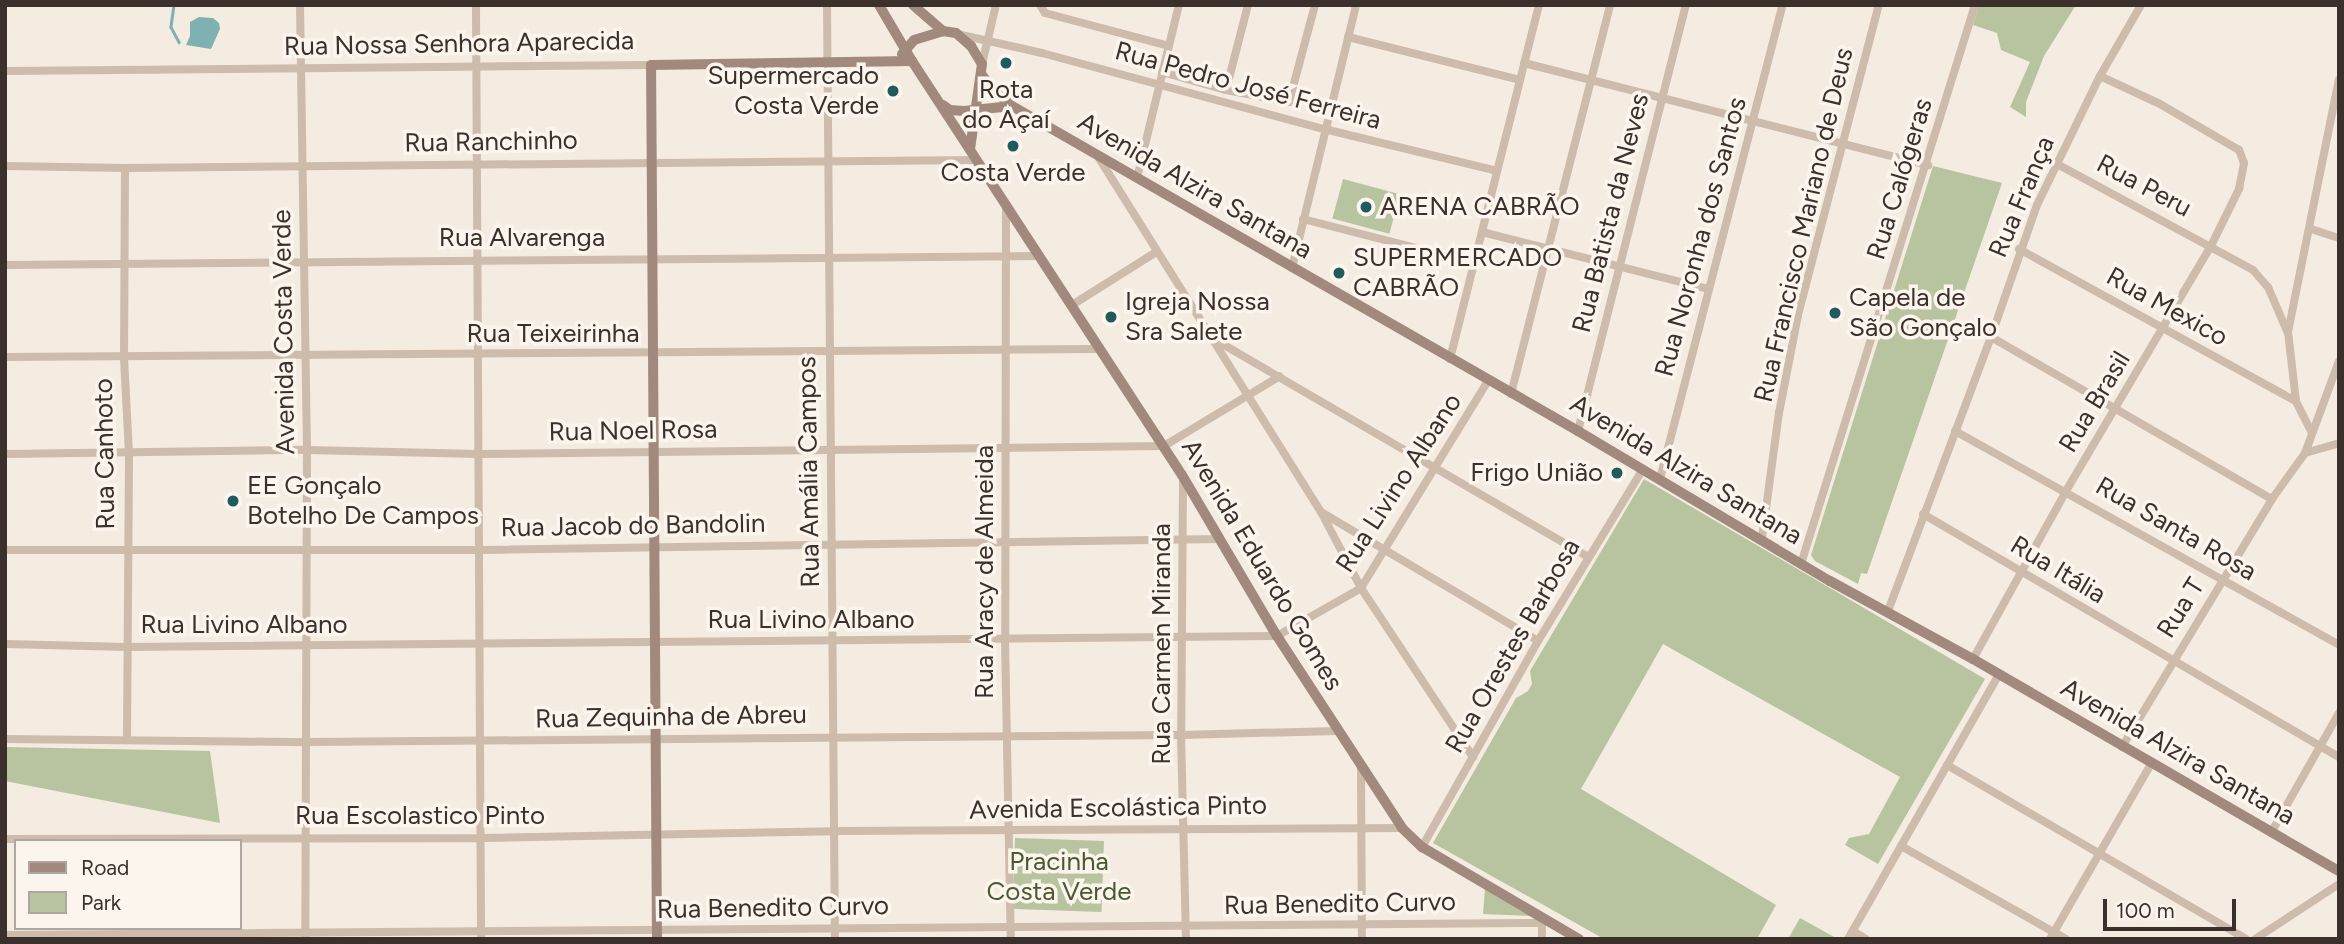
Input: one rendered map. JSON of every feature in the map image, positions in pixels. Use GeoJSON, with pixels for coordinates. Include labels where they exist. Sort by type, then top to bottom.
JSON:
{"type":"FeatureCollection","features":[{"type":"Feature","properties":{"kind":"main road"},"geometry":{"type":"LineString","coordinates":[[880,5],[912,61],[939,101],[950,110],[1012,106]]}},
{"type":"Feature","properties":{"kind":"main road"},"geometry":{"type":"LineString","coordinates":[[913,5],[943,31]]}},
{"type":"Feature","properties":{"kind":"main road"},"geometry":{"type":"LineString","coordinates":[[891,61],[906,51],[914,40],[923,35],[943,31],[956,33],[971,46],[982,69],[970,149]]}},
{"type":"Feature","properties":{"kind":"main road","name":"Rua Nossa Senhora Aparecida"},"geometry":{"type":"LineString","coordinates":[[651,65],[912,61]]}},
{"type":"Feature","properties":{"kind":"main road"},"geometry":{"type":"LineString","coordinates":[[651,65],[657,935]]}},
{"type":"Feature","properties":{"kind":"main road","name":"Avenida Alzira Santana"},"geometry":{"type":"LineString","coordinates":[[982,69],[996,93],[1012,106],[1488,382],[1643,468],[1801,564],[1973,659],[2339,871]]}},
{"type":"Feature","properties":{"kind":"main road","name":"Avenida Eduardo Gomes"},"geometry":{"type":"LineString","coordinates":[[939,101],[1164,446],[1277,636],[1402,828],[1422,847],[1542,921],[1579,939]]}},
{"type":"Feature","properties":{"kind":"street","name":"Avenida Costa Verde"},"geometry":{"type":"LineString","coordinates":[[300,5],[307,450],[305,935]]}},
{"type":"Feature","properties":{"kind":"street"},"geometry":{"type":"LineString","coordinates":[[476,5],[481,934]]}},
{"type":"Feature","properties":{"kind":"street","name":"Rua Amália Campos"},"geometry":{"type":"LineString","coordinates":[[827,5],[834,543],[835,939]]}},
{"type":"Feature","properties":{"kind":"street"},"geometry":{"type":"LineString","coordinates":[[982,69],[996,5]]}},
{"type":"Feature","properties":{"kind":"street"},"geometry":{"type":"LineString","coordinates":[[1040,5],[1045,13],[1168,46]]}},
{"type":"Feature","properties":{"kind":"street"},"geometry":{"type":"LineString","coordinates":[[1137,178],[1157,86],[1179,5]]}},
{"type":"Feature","properties":{"kind":"street"},"geometry":{"type":"LineString","coordinates":[[1226,90],[1248,5]]}},
{"type":"Feature","properties":{"kind":"street"},"geometry":{"type":"LineString","coordinates":[[1161,72],[1284,103],[1292,97],[1315,5]]}},
{"type":"Feature","properties":{"kind":"street"},"geometry":{"type":"LineString","coordinates":[[1292,268],[1356,5]]}},
{"type":"Feature","properties":{"kind":"street"},"geometry":{"type":"LineString","coordinates":[[1450,359],[1539,5]]}},
{"type":"Feature","properties":{"kind":"street"},"geometry":{"type":"LineString","coordinates":[[1511,394],[1610,5]]}},
{"type":"Feature","properties":{"kind":"street","name":"Rua Batista da Neves"},"geometry":{"type":"LineString","coordinates":[[1578,431],[1686,5]]}},
{"type":"Feature","properties":{"kind":"street","name":"Rua Noronha dos Santos"},"geometry":{"type":"LineString","coordinates":[[1660,479],[1783,5]]}},
{"type":"Feature","properties":{"kind":"street","name":"Rua Francisco Mariano de Deus"},"geometry":{"type":"LineString","coordinates":[[1762,538],[1779,414],[1798,316],[1879,5]]}},
{"type":"Feature","properties":{"kind":"street","name":"Rua Calógeras"},"geometry":{"type":"LineString","coordinates":[[1801,564],[1928,165],[1975,5]]}},
{"type":"Feature","properties":{"kind":"street","name":"Rua França"},"geometry":{"type":"LineString","coordinates":[[1888,611],[1991,337],[2020,249],[2100,76],[2141,5]]}},
{"type":"Feature","properties":{"kind":"street","name":"Rua Pedro José Ferreira"},"geometry":{"type":"LineString","coordinates":[[956,33],[1324,130],[1497,171]]}},
{"type":"Feature","properties":{"kind":"street"},"geometry":{"type":"LineString","coordinates":[[1348,37],[1520,80]]}},
{"type":"Feature","properties":{"kind":"street"},"geometry":{"type":"LineString","coordinates":[[1524,63],[1928,165]]}},
{"type":"Feature","properties":{"kind":"street","name":"Rua Nossa Senhora Aparecida"},"geometry":{"type":"LineString","coordinates":[[5,71],[651,65]]}},
{"type":"Feature","properties":{"kind":"street","name":"Rua Brasil"},"geometry":{"type":"LineString","coordinates":[[1973,659],[2066,491],[2211,246],[2232,207],[2244,163],[2239,150],[2230,144],[2100,76]]}},
{"type":"Feature","properties":{"kind":"street"},"geometry":{"type":"LineString","coordinates":[[2312,433],[2296,401],[2288,332],[2311,229],[2339,80]]}},
{"type":"Feature","properties":{"kind":"street"},"geometry":{"type":"LineString","coordinates":[[1097,155],[1321,512],[1362,588],[1473,757]]}},
{"type":"Feature","properties":{"kind":"street","name":"Rua Ranchinho"},"geometry":{"type":"LineString","coordinates":[[5,166],[125,168],[977,160]]}},
{"type":"Feature","properties":{"kind":"street","name":"Rua Peru"},"geometry":{"type":"LineString","coordinates":[[2057,164],[2211,246],[2261,277],[2288,332]]}},
{"type":"Feature","properties":{"kind":"street","name":"Rua Canhoto"},"geometry":{"type":"LineString","coordinates":[[125,168],[124,358],[129,455],[127,739]]}},
{"type":"Feature","properties":{"kind":"street","name":"Rua Aracy de Almeida"},"geometry":{"type":"LineString","coordinates":[[1006,205],[1005,639],[1011,939]]}},
{"type":"Feature","properties":{"kind":"street"},"geometry":{"type":"LineString","coordinates":[[1303,219],[1474,262]]}},
{"type":"Feature","properties":{"kind":"street"},"geometry":{"type":"LineString","coordinates":[[2311,229],[2339,238]]}},
{"type":"Feature","properties":{"kind":"street"},"geometry":{"type":"LineString","coordinates":[[1482,232],[1709,289]]}},
{"type":"Feature","properties":{"kind":"street","name":"Rua Mexico"},"geometry":{"type":"LineString","coordinates":[[2020,249],[2296,401]]}},
{"type":"Feature","properties":{"kind":"street"},"geometry":{"type":"LineString","coordinates":[[1072,305],[1156,252]]}},
{"type":"Feature","properties":{"kind":"street","name":"Rua Alvarenga"},"geometry":{"type":"LineString","coordinates":[[5,265],[1039,256]]}},
{"type":"Feature","properties":{"kind":"street"},"geometry":{"type":"LineString","coordinates":[[1210,337],[1588,557]]}},
{"type":"Feature","properties":{"kind":"street"},"geometry":{"type":"LineString","coordinates":[[1991,337],[2272,499]]}},
{"type":"Feature","properties":{"kind":"street","name":"Rua Teixeirinha"},"geometry":{"type":"LineString","coordinates":[[5,357],[1100,349]]}},
{"type":"Feature","properties":{"kind":"street","name":"Rua T"},"geometry":{"type":"LineString","coordinates":[[2122,747],[2272,499],[2305,453],[2339,361]]}},
{"type":"Feature","properties":{"kind":"street"},"geometry":{"type":"LineString","coordinates":[[1164,446],[1280,376]]}},
{"type":"Feature","properties":{"kind":"street","name":"Rua Livino Albano"},"geometry":{"type":"LineString","coordinates":[[5,644],[127,647],[306,646],[1277,636],[1362,588],[1488,382]]}},
{"type":"Feature","properties":{"kind":"street","name":"Rua Santa Rosa"},"geometry":{"type":"LineString","coordinates":[[1955,431],[2339,645]]}},
{"type":"Feature","properties":{"kind":"street"},"geometry":{"type":"LineString","coordinates":[[2305,453],[2339,443]]}},
{"type":"Feature","properties":{"kind":"street","name":"Rua Noel Rosa"},"geometry":{"type":"LineString","coordinates":[[5,454],[129,455],[307,450],[479,454],[1164,446]]}},
{"type":"Feature","properties":{"kind":"street","name":"Rua Orestes Barbosa"},"geometry":{"type":"LineString","coordinates":[[1422,847],[1538,641],[1643,468]]}},
{"type":"Feature","properties":{"kind":"street","name":"Rua Carmen Miranda"},"geometry":{"type":"LineString","coordinates":[[1182,475],[1184,539],[1181,735],[1186,939]]}},
{"type":"Feature","properties":{"kind":"street"},"geometry":{"type":"LineString","coordinates":[[1321,512],[1538,641]]}},
{"type":"Feature","properties":{"kind":"street","name":"Rua Itália"},"geometry":{"type":"LineString","coordinates":[[1923,514],[2172,662],[2339,757]]}},
{"type":"Feature","properties":{"kind":"street","name":"Rua Jacob do Bandolin"},"geometry":{"type":"LineString","coordinates":[[5,550],[480,550],[1220,539]]}},
{"type":"Feature","properties":{"kind":"street"},"geometry":{"type":"LineString","coordinates":[[1866,939],[1850,935],[1999,674]]}},
{"type":"Feature","properties":{"kind":"street"},"geometry":{"type":"LineString","coordinates":[[2272,833],[2339,713]]}},
{"type":"Feature","properties":{"kind":"street","name":"Rua Zequinha de Abreu"},"geometry":{"type":"LineString","coordinates":[[5,739],[306,742],[1181,735],[1338,730]]}},
{"type":"Feature","properties":{"kind":"street"},"geometry":{"type":"LineString","coordinates":[[2052,935],[2151,764]]}},
{"type":"Feature","properties":{"kind":"street"},"geometry":{"type":"LineString","coordinates":[[1947,765],[2246,939]]}},
{"type":"Feature","properties":{"kind":"street"},"geometry":{"type":"LineString","coordinates":[[1361,766],[1362,939]]}},
{"type":"Feature","properties":{"kind":"street","name":"Avenida Escolástica Pinto"},"geometry":{"type":"LineString","coordinates":[[835,831],[1402,828]]}},
{"type":"Feature","properties":{"kind":"street","name":"Rua Escolastico Pinto"},"geometry":{"type":"LineString","coordinates":[[217,839],[481,838],[835,831]]}},
{"type":"Feature","properties":{"kind":"street"},"geometry":{"type":"LineString","coordinates":[[1900,846],[2052,935],[2066,939]]}},
{"type":"Feature","properties":{"kind":"street"},"geometry":{"type":"LineString","coordinates":[[2255,939],[2339,884]]}},
{"type":"Feature","properties":{"kind":"street"},"geometry":{"type":"LineString","coordinates":[[1542,921],[1542,939]]}},
{"type":"Feature","properties":{"kind":"street","name":"Rua Benedito Curvo"},"geometry":{"type":"LineString","coordinates":[[5,935],[657,935],[835,927],[1186,927],[1542,921]]}},
{"type":"Feature","properties":{"kind":"green space"},"geometry":{"type":"Polygon","coordinates":[[[1979,5],[2076,5],[2044,56],[2026,102],[2026,117],[2010,107],[2030,62],[2001,50],[1997,33],[1973,25],[1979,5]]]}},
{"type":"Feature","properties":{"kind":"green space"},"geometry":{"type":"Polygon","coordinates":[[[1933,166],[2002,183],[1867,574],[1861,573],[1858,584],[1815,561],[1811,555],[1933,166]]]}},
{"type":"Feature","properties":{"kind":"green space","name":"ARENA CABRÃO"},"geometry":{"type":"Polygon","coordinates":[[[1343,179],[1400,194],[1389,234],[1332,219],[1343,179]]]}},
{"type":"Feature","properties":{"kind":"green space"},"geometry":{"type":"Polygon","coordinates":[[[1644,479],[1985,679],[1878,864],[1845,845],[1849,838],[1869,834],[1900,777],[1663,644],[1581,789],[1776,905],[1757,939],[1604,939],[1433,843],[1516,698],[1528,691],[1532,684],[1530,671],[1644,479]]]}},
{"type":"Feature","properties":{"kind":"green space"},"geometry":{"type":"Polygon","coordinates":[[[5,747],[210,751],[220,823],[5,781],[5,747]]]}},
{"type":"Feature","properties":{"kind":"green space","name":"Pracinha Costa Verde"},"geometry":{"type":"Polygon","coordinates":[[[1015,838],[1104,841],[1102,912],[1013,909],[1015,838]]]}},
{"type":"Feature","properties":{"kind":"green space"},"geometry":{"type":"Polygon","coordinates":[[[1485,889],[1532,916],[1483,914],[1485,889]]]}},
{"type":"Feature","properties":{"kind":"green space"},"geometry":{"type":"Polygon","coordinates":[[[1800,918],[1836,938],[1836,939],[1788,939],[1800,918]]]}},
{"type":"Feature","properties":{"kind":"water"},"geometry":{"type":"Polygon","coordinates":[[[199,17],[213,18],[219,23],[220,29],[211,49],[186,45],[190,36],[190,22],[199,17]]]}},
{"type":"Feature","properties":{"kind":"waterway"},"geometry":{"type":"LineString","coordinates":[[174,5],[171,27],[179,42]]}},
{"type":"Feature","properties":{"kind":"place","name":"Rota do Açaí"},"geometry":{"type":"Point","coordinates":[1006,63]}},
{"type":"Feature","properties":{"kind":"place","name":"Supermercado Costa Verde"},"geometry":{"type":"Point","coordinates":[893,91]}},
{"type":"Feature","properties":{"kind":"place","name":"Costa Verde"},"geometry":{"type":"Point","coordinates":[1013,146]}},
{"type":"Feature","properties":{"kind":"place","name":"ARENA CABRÃO"},"geometry":{"type":"Point","coordinates":[1366,207]}},
{"type":"Feature","properties":{"kind":"place","name":"SUPERMERCADO CABRÃO"},"geometry":{"type":"Point","coordinates":[1339,273]}},
{"type":"Feature","properties":{"kind":"place","name":"Capela de São Gonçalo"},"geometry":{"type":"Point","coordinates":[1835,313]}},
{"type":"Feature","properties":{"kind":"place","name":"Igreja Nossa Sra Salete"},"geometry":{"type":"Point","coordinates":[1111,317]}},
{"type":"Feature","properties":{"kind":"place","name":"Frigo União"},"geometry":{"type":"Point","coordinates":[1617,473]}},
{"type":"Feature","properties":{"kind":"place","name":"EE Gonçalo Botelho De Campos"},"geometry":{"type":"Point","coordinates":[233,501]}}]}
